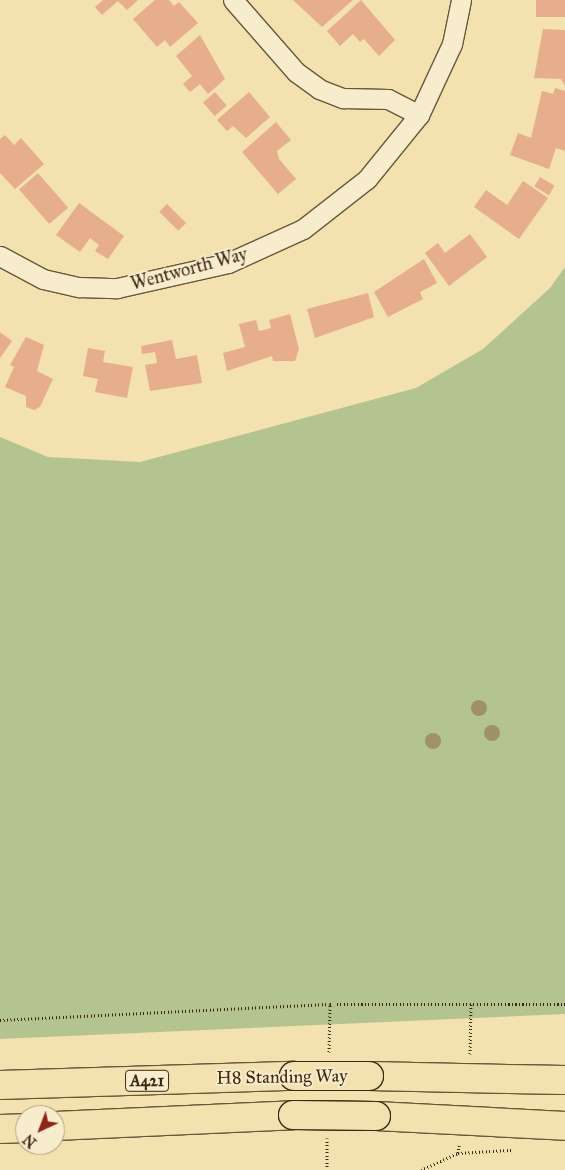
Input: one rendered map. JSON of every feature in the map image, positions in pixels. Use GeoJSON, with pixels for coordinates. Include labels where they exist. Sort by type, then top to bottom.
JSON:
{"type":"FeatureCollection","features":[{"type":"Feature","properties":{"kind":"highway","name":"H8 Standing Way"},"geometry":{"type":"LineString","coordinates":[[0,1085],[294,1076],[565,1080]]}},
{"type":"Feature","properties":{"kind":"highway"},"geometry":{"type":"LineString","coordinates":[[65,1126],[293,1115],[459,1116],[565,1126]]}},
{"type":"Feature","properties":{"kind":"highway"},"geometry":{"type":"LineString","coordinates":[[0,1129],[15,1128]]}},
{"type":"Feature","properties":{"kind":"street"},"geometry":{"type":"LineString","coordinates":[[233,0],[296,72],[319,89],[343,98],[388,99],[419,115]]}},
{"type":"Feature","properties":{"kind":"street","name":"Wentworth Way"},"geometry":{"type":"LineString","coordinates":[[0,256],[43,278],[79,287],[151,282],[228,263],[303,229],[334,208],[396,148],[419,115],[452,44],[462,0]]}},
{"type":"Feature","properties":{"kind":"path"},"geometry":{"type":"LineString","coordinates":[[470,1054],[471,1003]]}},
{"type":"Feature","properties":{"kind":"path"},"geometry":{"type":"LineString","coordinates":[[0,1020],[330,1004],[565,1004]]}},
{"type":"Feature","properties":{"kind":"path"},"geometry":{"type":"LineString","coordinates":[[421,1170],[458,1152],[459,1116]]}},
{"type":"Feature","properties":{"kind":"green space"},"geometry":{"type":"Polygon","coordinates":[[[565,267],[565,1014],[0,1039],[0,437],[48,457],[140,462],[416,388],[483,349],[550,288],[565,267]]]}},
{"type":"Feature","properties":{"kind":"building"},"geometry":{"type":"Polygon","coordinates":[[[103,0],[138,0],[127,10],[118,1],[102,15],[95,7],[103,0]]]}},
{"type":"Feature","properties":{"kind":"building"},"geometry":{"type":"Polygon","coordinates":[[[155,0],[169,0],[174,6],[179,2],[198,23],[170,47],[165,40],[157,47],[133,19],[155,0]]]}},
{"type":"Feature","properties":{"kind":"building"},"geometry":{"type":"Polygon","coordinates":[[[293,0],[353,0],[322,27],[293,0]]]}},
{"type":"Feature","properties":{"kind":"building"},"geometry":{"type":"Polygon","coordinates":[[[361,0],[395,40],[379,56],[364,39],[360,42],[353,34],[340,46],[327,31],[361,0]]]}},
{"type":"Feature","properties":{"kind":"building"},"geometry":{"type":"Polygon","coordinates":[[[536,0],[565,0],[565,17],[536,17],[536,0]]]}},
{"type":"Feature","properties":{"kind":"building"},"geometry":{"type":"Polygon","coordinates":[[[543,29],[565,30],[565,86],[561,79],[534,78],[543,29]]]}},
{"type":"Feature","properties":{"kind":"building"},"geometry":{"type":"Polygon","coordinates":[[[200,35],[225,79],[208,94],[200,84],[190,92],[183,84],[192,76],[176,56],[200,35]]]}},
{"type":"Feature","properties":{"kind":"building"},"geometry":{"type":"Polygon","coordinates":[[[555,88],[565,91],[565,151],[556,148],[549,169],[510,155],[518,133],[531,138],[542,91],[553,94],[555,88]]]}},
{"type":"Feature","properties":{"kind":"building"},"geometry":{"type":"Polygon","coordinates":[[[215,92],[227,106],[215,116],[203,102],[215,92]]]}},
{"type":"Feature","properties":{"kind":"building"},"geometry":{"type":"Polygon","coordinates":[[[249,92],[270,117],[246,138],[233,126],[227,131],[217,120],[249,92]]]}},
{"type":"Feature","properties":{"kind":"building"},"geometry":{"type":"Polygon","coordinates":[[[276,122],[291,140],[277,151],[279,159],[296,179],[278,194],[242,152],[276,122]]]}},
{"type":"Feature","properties":{"kind":"building"},"geometry":{"type":"Polygon","coordinates":[[[5,135],[14,145],[21,138],[44,164],[15,189],[0,173],[0,139],[5,135]]]}},
{"type":"Feature","properties":{"kind":"building"},"geometry":{"type":"Polygon","coordinates":[[[38,173],[68,208],[49,224],[19,189],[38,173]]]}},
{"type":"Feature","properties":{"kind":"building"},"geometry":{"type":"Polygon","coordinates":[[[540,177],[555,186],[549,195],[534,186],[540,177]]]}},
{"type":"Feature","properties":{"kind":"building"},"geometry":{"type":"Polygon","coordinates":[[[523,181],[548,198],[519,239],[474,207],[486,190],[507,205],[523,181]]]}},
{"type":"Feature","properties":{"kind":"building"},"geometry":{"type":"Polygon","coordinates":[[[79,203],[124,236],[108,259],[95,251],[99,245],[90,238],[80,252],[56,235],[79,203]]]}},
{"type":"Feature","properties":{"kind":"building"},"geometry":{"type":"Polygon","coordinates":[[[167,204],[186,223],[178,231],[159,212],[167,204]]]}},
{"type":"Feature","properties":{"kind":"building"},"geometry":{"type":"Polygon","coordinates":[[[470,234],[487,257],[449,286],[425,253],[438,243],[445,253],[470,234]]]}},
{"type":"Feature","properties":{"kind":"building"},"geometry":{"type":"Polygon","coordinates":[[[424,259],[437,283],[420,292],[423,299],[388,317],[374,292],[424,259]]]}},
{"type":"Feature","properties":{"kind":"building"},"geometry":{"type":"Polygon","coordinates":[[[368,293],[374,317],[315,338],[307,309],[368,293]]]}},
{"type":"Feature","properties":{"kind":"building"},"geometry":{"type":"Polygon","coordinates":[[[290,314],[299,349],[295,361],[273,361],[272,356],[227,371],[223,353],[245,347],[239,324],[256,320],[259,331],[271,328],[269,320],[290,314]]]}},
{"type":"Feature","properties":{"kind":"building"},"geometry":{"type":"Polygon","coordinates":[[[0,332],[12,341],[0,358],[0,332]]]}},
{"type":"Feature","properties":{"kind":"building"},"geometry":{"type":"Polygon","coordinates":[[[26,337],[44,345],[37,371],[53,379],[40,407],[34,410],[26,407],[26,396],[5,387],[14,367],[10,365],[26,337]]]}},
{"type":"Feature","properties":{"kind":"building"},"geometry":{"type":"Polygon","coordinates":[[[172,340],[176,359],[197,355],[202,383],[150,391],[145,365],[157,363],[155,352],[142,354],[141,346],[172,340]]]}},
{"type":"Feature","properties":{"kind":"building"},"geometry":{"type":"Polygon","coordinates":[[[88,348],[105,351],[103,362],[133,367],[127,398],[95,392],[98,379],[83,376],[88,348]]]}}]}
